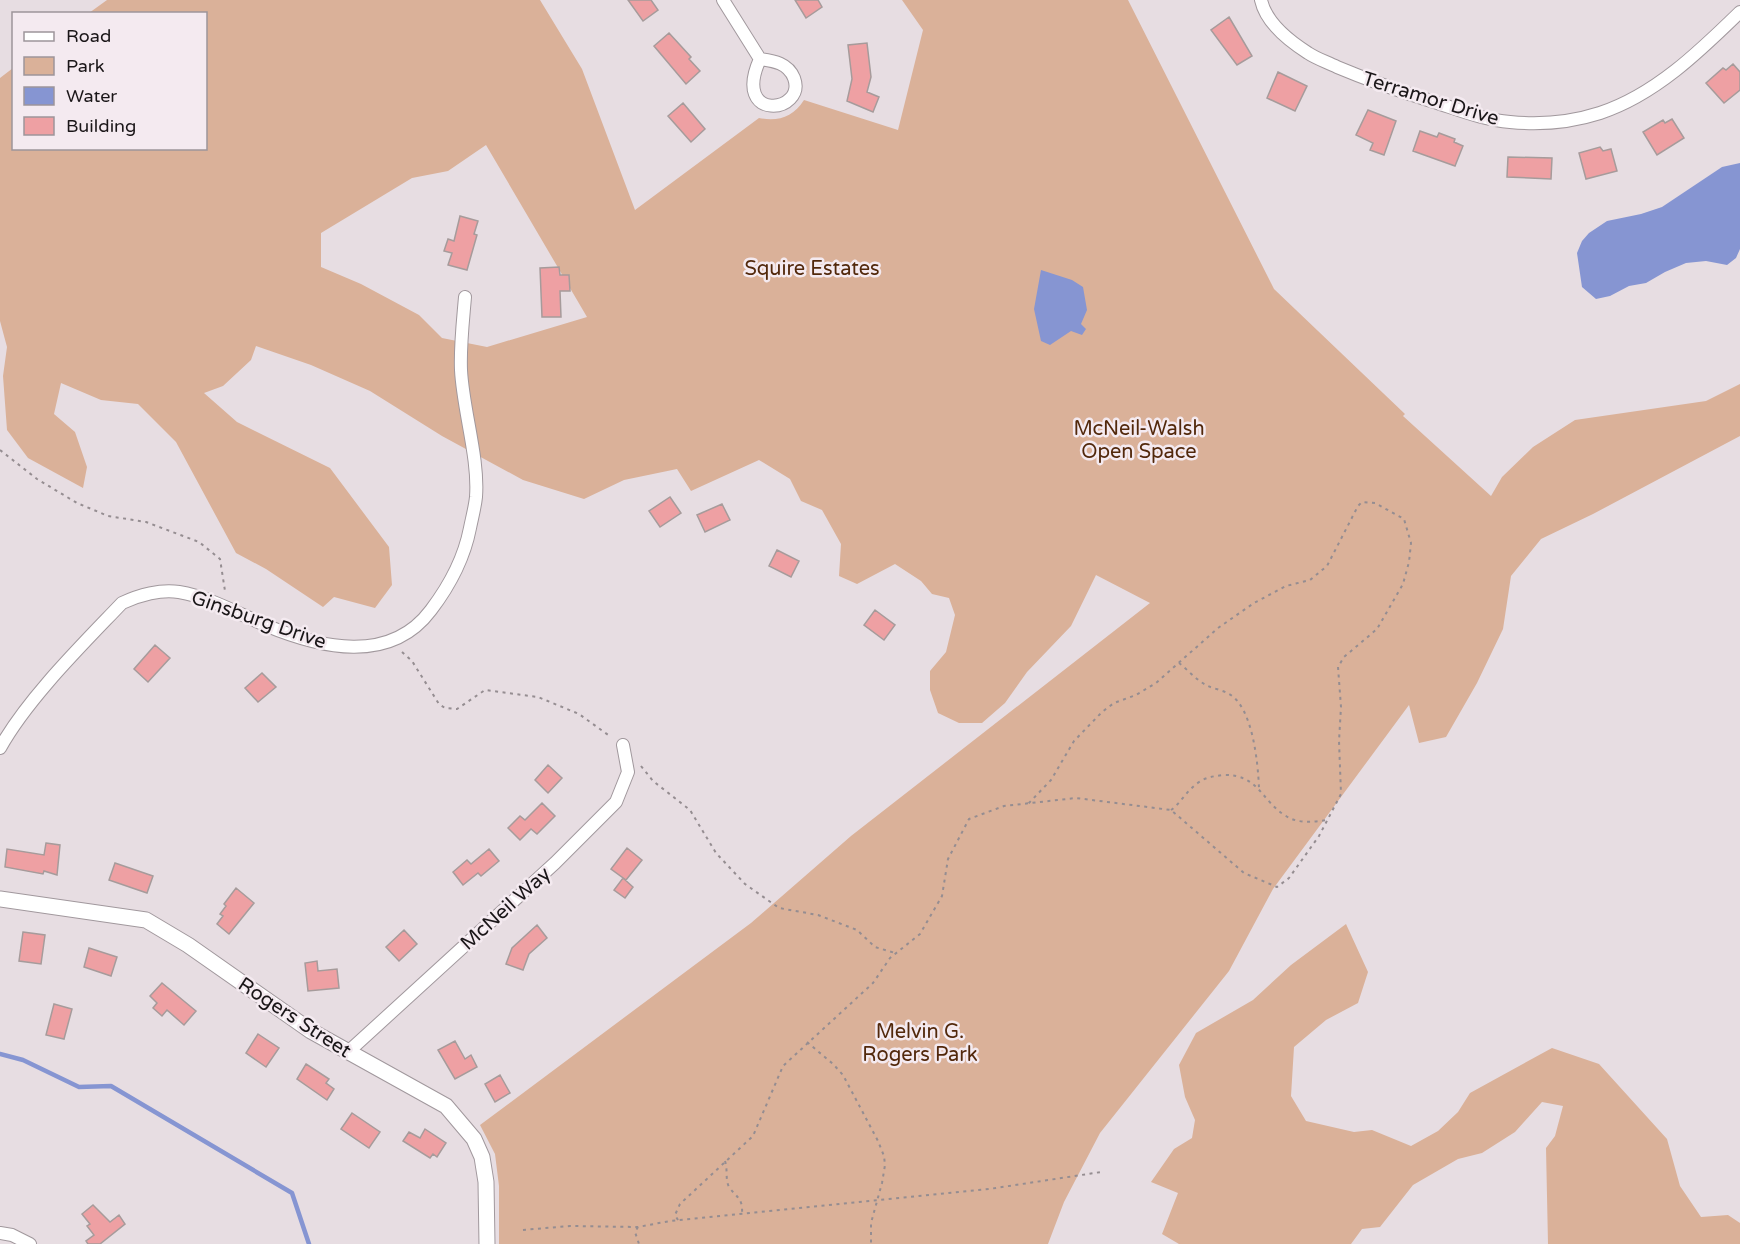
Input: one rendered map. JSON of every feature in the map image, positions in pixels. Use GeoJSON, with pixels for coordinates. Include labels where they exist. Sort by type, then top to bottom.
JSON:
{"type":"FeatureCollection","features":[{"type":"Feature","properties":{"kind":"street"},"geometry":{"type":"LineString","coordinates":[[723,0],[760,59]]}},
{"type":"Feature","properties":{"kind":"street","name":"Terramor Drive"},"geometry":{"type":"LineString","coordinates":[[1261,0],[1263,7],[1281,34],[1310,54],[1372,82],[1476,116],[1510,122],[1563,122],[1600,113],[1634,99],[1710,41],[1740,12]]}},
{"type":"Feature","properties":{"kind":"street","name":"Ginsburg Drive"},"geometry":{"type":"LineString","coordinates":[[0,748],[33,701],[122,603],[134,597],[178,592],[207,600],[268,626],[309,640],[345,647],[394,641],[408,634],[423,620],[459,566],[470,530],[476,496],[475,472],[461,370],[461,335],[465,297]]}},
{"type":"Feature","properties":{"kind":"street","name":"McNeil Way"},"geometry":{"type":"LineString","coordinates":[[348,1052],[555,863],[616,802],[628,772],[623,745]]}},
{"type":"Feature","properties":{"kind":"street","name":"Rogers Street"},"geometry":{"type":"LineString","coordinates":[[0,898],[146,920],[188,945],[311,1031],[446,1106],[474,1139],[482,1157],[486,1182],[487,1244]]}},
{"type":"Feature","properties":{"kind":"street"},"geometry":{"type":"LineString","coordinates":[[0,1233],[12,1235],[30,1244]]}},
{"type":"Feature","properties":{"kind":"path"},"geometry":{"type":"LineString","coordinates":[[0,450],[37,479],[77,503],[108,516],[146,522],[199,542],[220,559],[227,609]]}},
{"type":"Feature","properties":{"kind":"path"},"geometry":{"type":"LineString","coordinates":[[678,1220],[675,1215],[677,1208],[753,1136],[783,1066],[873,983],[895,953],[920,934],[942,896],[948,859],[969,819],[1004,807],[1028,804],[1076,798],[1171,810],[1244,873],[1277,887],[1289,878],[1319,836],[1341,794],[1339,741],[1341,707],[1338,668],[1347,654],[1377,629],[1403,584],[1411,543],[1404,519],[1376,503],[1362,502],[1327,566],[1310,580],[1286,586],[1254,603],[1218,628],[1156,683],[1102,712],[1074,741],[1051,780],[1028,804]]}},
{"type":"Feature","properties":{"kind":"path"},"geometry":{"type":"LineString","coordinates":[[394,641],[412,660],[434,697],[445,708],[457,709],[485,690],[538,697],[579,714],[623,745],[653,781],[690,810],[716,853],[745,884],[779,908],[818,915],[857,930],[875,946],[895,953]]}},
{"type":"Feature","properties":{"kind":"path"},"geometry":{"type":"LineString","coordinates":[[1178,662],[1206,685],[1229,694],[1237,700],[1244,711],[1257,757],[1259,788]]}},
{"type":"Feature","properties":{"kind":"path"},"geometry":{"type":"LineString","coordinates":[[1171,810],[1194,786],[1214,776],[1236,776],[1248,780],[1259,788],[1287,817],[1305,821],[1327,820]]}},
{"type":"Feature","properties":{"kind":"path"},"geometry":{"type":"LineString","coordinates":[[807,1042],[843,1075],[878,1141],[885,1165],[879,1200],[871,1223],[871,1244]]}},
{"type":"Feature","properties":{"kind":"path"},"geometry":{"type":"LineString","coordinates":[[725,1161],[729,1186],[737,1194],[743,1206],[742,1214]]}},
{"type":"Feature","properties":{"kind":"path"},"geometry":{"type":"LineString","coordinates":[[523,1230],[638,1227],[678,1220],[989,1189],[1101,1172]]}},
{"type":"Feature","properties":{"kind":"path"},"geometry":{"type":"LineString","coordinates":[[638,1227],[635,1232],[639,1244]]}},
{"type":"Feature","properties":{"kind":"green space"},"geometry":{"type":"Polygon","coordinates":[[[107,0],[540,0],[582,69],[635,210],[759,118],[784,117],[795,111],[804,100],[898,130],[923,30],[902,0],[1128,0],[1274,289],[1405,414],[1403,416],[1491,496],[1502,477],[1533,447],[1575,420],[1706,401],[1740,384],[1740,436],[1541,539],[1511,576],[1503,629],[1477,683],[1446,737],[1419,743],[1409,705],[1273,889],[1229,971],[1100,1133],[1064,1202],[1048,1244],[499,1244],[499,1186],[495,1154],[480,1125],[751,923],[851,836],[1150,603],[1096,575],[1071,626],[1027,672],[1005,703],[982,723],[959,723],[938,713],[930,690],[930,671],[946,652],[955,615],[949,598],[932,594],[921,581],[895,564],[857,584],[839,576],[841,544],[822,510],[801,501],[790,479],[759,460],[691,491],[677,469],[624,480],[584,499],[523,480],[442,436],[370,391],[311,365],[256,346],[251,360],[223,386],[204,393],[237,422],[330,468],[389,547],[392,585],[375,608],[334,597],[323,607],[266,569],[236,553],[176,442],[138,404],[101,400],[61,383],[54,414],[75,432],[87,467],[83,488],[28,458],[7,430],[3,376],[7,347],[0,321],[0,78],[12,69],[12,150],[207,150],[207,12],[90,12],[107,0]],[[486,145],[448,171],[412,178],[321,233],[321,267],[361,284],[419,315],[442,338],[487,347],[587,317],[486,145]]]}},
{"type":"Feature","properties":{"kind":"green space"},"geometry":{"type":"Polygon","coordinates":[[[1346,924],[1368,972],[1358,1003],[1326,1020],[1294,1047],[1291,1096],[1306,1121],[1354,1132],[1372,1130],[1411,1146],[1438,1131],[1458,1112],[1470,1093],[1552,1048],[1599,1064],[1667,1139],[1680,1186],[1701,1217],[1728,1215],[1740,1223],[1740,1244],[1548,1244],[1546,1148],[1555,1136],[1563,1106],[1542,1102],[1515,1132],[1482,1153],[1458,1159],[1413,1185],[1380,1227],[1362,1229],[1351,1244],[1179,1244],[1162,1234],[1178,1193],[1151,1182],[1174,1149],[1192,1138],[1195,1120],[1185,1097],[1179,1065],[1196,1033],[1253,1000],[1291,965],[1346,924]]]}},
{"type":"Feature","properties":{"kind":"water"},"geometry":{"type":"Polygon","coordinates":[[[1740,163],[1740,249],[1736,258],[1727,265],[1706,261],[1686,263],[1646,283],[1629,286],[1610,296],[1596,299],[1582,287],[1577,253],[1582,241],[1589,233],[1607,221],[1662,207],[1722,167],[1740,163]]]}},
{"type":"Feature","properties":{"kind":"water"},"geometry":{"type":"Polygon","coordinates":[[[1041,270],[1072,280],[1083,287],[1087,310],[1081,324],[1086,329],[1082,335],[1071,331],[1050,345],[1041,341],[1034,309],[1041,270]]]}},
{"type":"Feature","properties":{"kind":"building"},"geometry":{"type":"Polygon","coordinates":[[[628,0],[651,0],[658,10],[643,21],[628,0]]]}},
{"type":"Feature","properties":{"kind":"building"},"geometry":{"type":"Polygon","coordinates":[[[795,0],[818,0],[822,7],[806,18],[795,0]]]}},
{"type":"Feature","properties":{"kind":"building"},"geometry":{"type":"Polygon","coordinates":[[[1229,17],[1252,56],[1237,65],[1211,30],[1229,17]]]}},
{"type":"Feature","properties":{"kind":"building"},"geometry":{"type":"Polygon","coordinates":[[[669,33],[691,57],[689,59],[700,71],[686,84],[654,46],[669,33]]]}},
{"type":"Feature","properties":{"kind":"building"},"geometry":{"type":"Polygon","coordinates":[[[867,43],[871,77],[867,92],[879,97],[873,112],[847,101],[852,79],[848,45],[867,43]]]}},
{"type":"Feature","properties":{"kind":"building"},"geometry":{"type":"Polygon","coordinates":[[[1733,64],[1740,72],[1740,90],[1724,103],[1706,83],[1723,68],[1726,70],[1733,64]]]}},
{"type":"Feature","properties":{"kind":"building"},"geometry":{"type":"Polygon","coordinates":[[[1278,72],[1307,86],[1295,111],[1267,98],[1278,72]]]}},
{"type":"Feature","properties":{"kind":"building"},"geometry":{"type":"Polygon","coordinates":[[[683,103],[705,129],[691,142],[668,116],[683,103]]]}},
{"type":"Feature","properties":{"kind":"building"},"geometry":{"type":"Polygon","coordinates":[[[1368,110],[1396,121],[1384,155],[1370,150],[1373,143],[1356,135],[1368,110]]]}},
{"type":"Feature","properties":{"kind":"building"},"geometry":{"type":"Polygon","coordinates":[[[1672,119],[1684,138],[1657,155],[1643,132],[1663,120],[1665,123],[1672,119]]]}},
{"type":"Feature","properties":{"kind":"building"},"geometry":{"type":"Polygon","coordinates":[[[1420,131],[1437,137],[1439,133],[1455,139],[1454,142],[1463,146],[1455,166],[1413,151],[1420,131]]]}},
{"type":"Feature","properties":{"kind":"building"},"geometry":{"type":"Polygon","coordinates":[[[1600,147],[1603,151],[1611,149],[1617,171],[1586,179],[1579,153],[1600,147]]]}},
{"type":"Feature","properties":{"kind":"building"},"geometry":{"type":"Polygon","coordinates":[[[1508,157],[1552,158],[1551,179],[1507,177],[1508,157]]]}},
{"type":"Feature","properties":{"kind":"building"},"geometry":{"type":"Polygon","coordinates":[[[460,216],[478,221],[474,234],[477,235],[467,270],[448,265],[452,253],[444,251],[448,239],[454,241],[460,216]]]}},
{"type":"Feature","properties":{"kind":"building"},"geometry":{"type":"Polygon","coordinates":[[[559,267],[560,275],[569,275],[570,291],[560,291],[561,317],[542,317],[540,268],[559,267]]]}},
{"type":"Feature","properties":{"kind":"building"},"geometry":{"type":"Polygon","coordinates":[[[670,497],[681,513],[660,527],[649,511],[670,497]]]}},
{"type":"Feature","properties":{"kind":"building"},"geometry":{"type":"Polygon","coordinates":[[[722,504],[730,520],[705,532],[697,515],[722,504]]]}},
{"type":"Feature","properties":{"kind":"building"},"geometry":{"type":"Polygon","coordinates":[[[777,550],[799,561],[791,577],[769,566],[777,550]]]}},
{"type":"Feature","properties":{"kind":"building"},"geometry":{"type":"Polygon","coordinates":[[[875,610],[895,625],[884,640],[864,625],[875,610]]]}},
{"type":"Feature","properties":{"kind":"building"},"geometry":{"type":"Polygon","coordinates":[[[155,645],[170,658],[148,682],[134,669],[155,645]]]}},
{"type":"Feature","properties":{"kind":"building"},"geometry":{"type":"Polygon","coordinates":[[[262,673],[276,687],[258,702],[245,688],[262,673]]]}},
{"type":"Feature","properties":{"kind":"building"},"geometry":{"type":"Polygon","coordinates":[[[548,765],[562,778],[548,793],[535,780],[548,765]]]}},
{"type":"Feature","properties":{"kind":"building"},"geometry":{"type":"Polygon","coordinates":[[[542,803],[555,816],[537,834],[531,829],[520,840],[508,828],[520,816],[525,820],[542,803]]]}},
{"type":"Feature","properties":{"kind":"building"},"geometry":{"type":"Polygon","coordinates":[[[46,843],[60,845],[57,875],[44,871],[43,874],[5,867],[7,849],[44,855],[46,843]]]}},
{"type":"Feature","properties":{"kind":"building"},"geometry":{"type":"Polygon","coordinates":[[[627,848],[642,860],[626,880],[611,869],[627,848]]]}},
{"type":"Feature","properties":{"kind":"building"},"geometry":{"type":"Polygon","coordinates":[[[489,849],[499,861],[481,876],[478,873],[463,885],[453,872],[467,860],[471,864],[489,849]]]}},
{"type":"Feature","properties":{"kind":"building"},"geometry":{"type":"Polygon","coordinates":[[[115,863],[153,876],[147,893],[109,880],[115,863]]]}},
{"type":"Feature","properties":{"kind":"building"},"geometry":{"type":"Polygon","coordinates":[[[623,878],[633,887],[625,898],[614,890],[623,878]]]}},
{"type":"Feature","properties":{"kind":"building"},"geometry":{"type":"Polygon","coordinates":[[[236,888],[254,903],[229,934],[217,924],[223,916],[220,914],[226,906],[224,904],[236,888]]]}},
{"type":"Feature","properties":{"kind":"building"},"geometry":{"type":"Polygon","coordinates":[[[537,925],[547,938],[529,954],[523,970],[506,964],[512,948],[537,925]]]}},
{"type":"Feature","properties":{"kind":"building"},"geometry":{"type":"Polygon","coordinates":[[[404,930],[417,944],[399,961],[386,947],[404,930]]]}},
{"type":"Feature","properties":{"kind":"building"},"geometry":{"type":"Polygon","coordinates":[[[23,932],[45,935],[41,964],[19,961],[23,932]]]}},
{"type":"Feature","properties":{"kind":"building"},"geometry":{"type":"Polygon","coordinates":[[[89,948],[117,957],[111,976],[84,967],[89,948]]]}},
{"type":"Feature","properties":{"kind":"building"},"geometry":{"type":"Polygon","coordinates":[[[317,961],[318,971],[337,969],[339,988],[308,991],[305,963],[317,961]]]}},
{"type":"Feature","properties":{"kind":"building"},"geometry":{"type":"Polygon","coordinates":[[[162,983],[196,1011],[184,1025],[167,1010],[162,1016],[153,1008],[157,1003],[150,996],[162,983]]]}},
{"type":"Feature","properties":{"kind":"building"},"geometry":{"type":"Polygon","coordinates":[[[54,1004],[72,1009],[64,1039],[46,1035],[54,1004]]]}},
{"type":"Feature","properties":{"kind":"building"},"geometry":{"type":"Polygon","coordinates":[[[258,1034],[279,1048],[266,1067],[246,1053],[258,1034]]]}},
{"type":"Feature","properties":{"kind":"building"},"geometry":{"type":"Polygon","coordinates":[[[455,1041],[465,1059],[471,1055],[477,1067],[455,1079],[438,1050],[455,1041]]]}},
{"type":"Feature","properties":{"kind":"building"},"geometry":{"type":"Polygon","coordinates":[[[306,1064],[329,1079],[326,1083],[334,1089],[327,1100],[297,1079],[306,1064]]]}},
{"type":"Feature","properties":{"kind":"building"},"geometry":{"type":"Polygon","coordinates":[[[500,1075],[510,1093],[495,1102],[485,1084],[500,1075]]]}},
{"type":"Feature","properties":{"kind":"building"},"geometry":{"type":"Polygon","coordinates":[[[352,1113],[380,1132],[369,1148],[341,1129],[352,1113]]]}},
{"type":"Feature","properties":{"kind":"building"},"geometry":{"type":"Polygon","coordinates":[[[425,1129],[446,1143],[437,1157],[433,1154],[430,1158],[403,1141],[409,1132],[420,1138],[425,1129]]]}},
{"type":"Feature","properties":{"kind":"building"},"geometry":{"type":"Polygon","coordinates":[[[93,1205],[110,1222],[119,1215],[125,1224],[100,1244],[88,1244],[86,1241],[94,1235],[87,1226],[90,1224],[82,1214],[93,1205]]]}},
{"type":"Feature","properties":{"kind":"waterway"},"geometry":{"type":"LineString","coordinates":[[0,1054],[23,1060],[79,1087],[111,1086],[292,1193],[309,1244]]}},
{"type":"Feature","properties":{"kind":"park label","name":"Squire Estates"},"geometry":{"type":"Point","coordinates":[812,268]}},
{"type":"Feature","properties":{"kind":"park label","name":"McNeil-Walsh Open Space"},"geometry":{"type":"Point","coordinates":[1139,440]}},
{"type":"Feature","properties":{"kind":"park label","name":"Melvin G. Rogers Park"},"geometry":{"type":"Point","coordinates":[920,1042]}}]}
